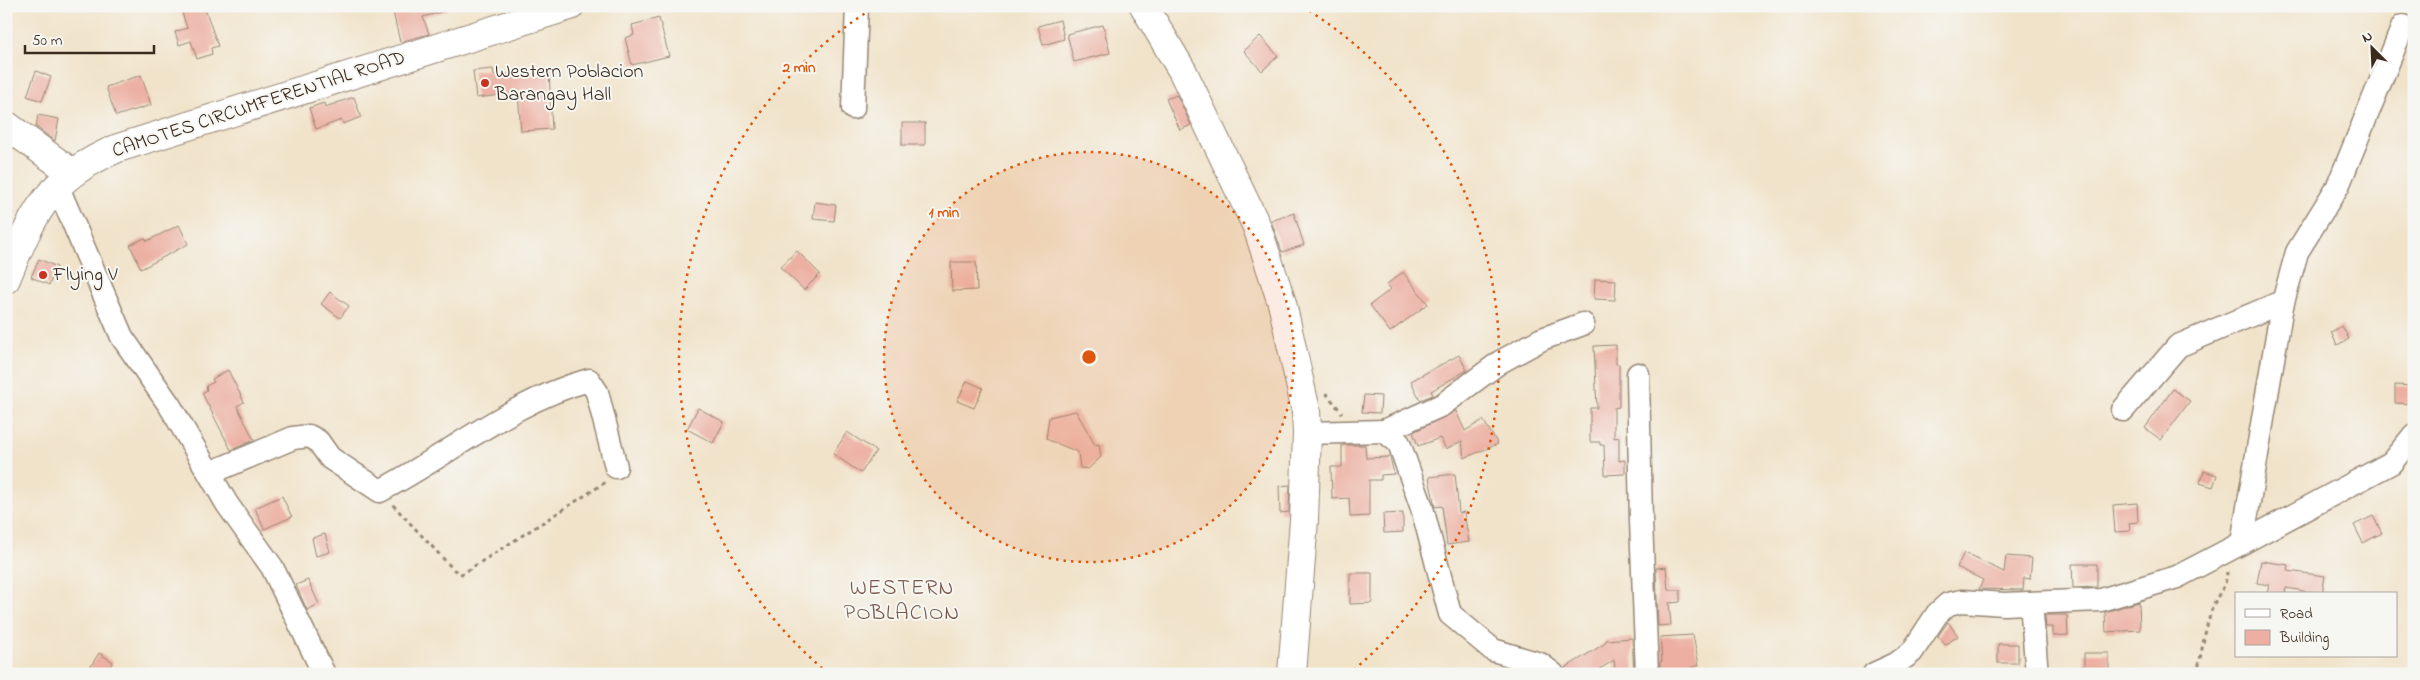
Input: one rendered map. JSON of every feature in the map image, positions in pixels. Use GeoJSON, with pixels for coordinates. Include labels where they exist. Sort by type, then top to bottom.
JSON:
{"type":"FeatureCollection","features":[{"type":"Feature","properties":{"kind":"main road","name":"CAMOTES CIRCUMFERENTIAL ROAD"},"geometry":{"type":"LineString","coordinates":[[6,279],[22,240],[41,206],[64,178],[94,158],[118,148],[570,6]]}},
{"type":"Feature","properties":{"kind":"main road"},"geometry":{"type":"LineString","coordinates":[[1144,6],[1183,72],[1256,227],[1282,303],[1306,411],[1304,520],[1292,674]]}},
{"type":"Feature","properties":{"kind":"main road"},"geometry":{"type":"LineString","coordinates":[[6,125],[64,178]]}},
{"type":"Feature","properties":{"kind":"street"},"geometry":{"type":"LineString","coordinates":[[853,108],[857,6]]}},
{"type":"Feature","properties":{"kind":"street"},"geometry":{"type":"LineString","coordinates":[[2236,546],[2282,306],[2297,252],[2338,186],[2403,26]]}},
{"type":"Feature","properties":{"kind":"street"},"geometry":{"type":"LineString","coordinates":[[64,178],[122,337],[170,406],[227,504],[272,567],[324,674]]}},
{"type":"Feature","properties":{"kind":"street"},"geometry":{"type":"LineString","coordinates":[[2124,410],[2178,346],[2277,304],[2282,306]]}},
{"type":"Feature","properties":{"kind":"street"},"geometry":{"type":"LineString","coordinates":[[1307,433],[1384,431],[1442,405],[1500,362],[1542,339],[1584,324]]}},
{"type":"Feature","properties":{"kind":"street"},"geometry":{"type":"LineString","coordinates":[[1638,374],[1647,674]]}},
{"type":"Feature","properties":{"kind":"street"},"geometry":{"type":"LineString","coordinates":[[210,472],[293,438],[309,436],[318,441],[330,458],[380,492],[524,404],[559,388],[589,380],[597,392],[616,467]]}},
{"type":"Feature","properties":{"kind":"street"},"geometry":{"type":"LineString","coordinates":[[1384,431],[1399,443],[1422,508],[1450,614],[1493,650],[1540,664],[1553,674]]}},
{"type":"Feature","properties":{"kind":"street"},"geometry":{"type":"LineString","coordinates":[[1874,674],[1896,664],[1912,652],[1937,614],[1948,604],[1962,601],[2004,604],[2100,600],[2177,577],[2391,463],[2414,434]]}},
{"type":"Feature","properties":{"kind":"street"},"geometry":{"type":"LineString","coordinates":[[2031,602],[2037,674]]}},
{"type":"Feature","properties":{"kind":"path"},"geometry":{"type":"LineString","coordinates":[[1325,391],[1340,412],[1347,415]]}},
{"type":"Feature","properties":{"kind":"path"},"geometry":{"type":"LineString","coordinates":[[380,492],[454,570],[462,574],[610,479],[616,467]]}},
{"type":"Feature","properties":{"kind":"path"},"geometry":{"type":"LineString","coordinates":[[2197,674],[2214,603],[2226,586],[2236,546]]}},
{"type":"Feature","properties":{"kind":"building"},"geometry":{"type":"Polygon","coordinates":[[[204,6],[218,46],[211,48],[212,54],[197,59],[191,41],[179,45],[175,32],[187,28],[182,13],[204,6]]]}},
{"type":"Feature","properties":{"kind":"building"},"geometry":{"type":"Polygon","coordinates":[[[398,6],[447,6],[448,10],[423,17],[429,34],[400,42],[393,12],[399,10],[398,6]]]}},
{"type":"Feature","properties":{"kind":"building"},"geometry":{"type":"Polygon","coordinates":[[[659,18],[669,56],[632,65],[625,38],[634,35],[632,25],[659,18]]]}},
{"type":"Feature","properties":{"kind":"building"},"geometry":{"type":"Polygon","coordinates":[[[1060,20],[1064,39],[1043,45],[1038,26],[1060,20]]]}},
{"type":"Feature","properties":{"kind":"building"},"geometry":{"type":"Polygon","coordinates":[[[1103,25],[1110,53],[1074,62],[1067,34],[1103,25]]]}},
{"type":"Feature","properties":{"kind":"building"},"geometry":{"type":"Polygon","coordinates":[[[1260,36],[1278,56],[1262,71],[1244,51],[1260,36]]]}},
{"type":"Feature","properties":{"kind":"building"},"geometry":{"type":"Polygon","coordinates":[[[493,69],[494,75],[549,72],[552,129],[521,131],[518,93],[476,98],[473,71],[493,69]]]}},
{"type":"Feature","properties":{"kind":"building"},"geometry":{"type":"Polygon","coordinates":[[[36,71],[51,77],[42,101],[27,96],[36,71]]]}},
{"type":"Feature","properties":{"kind":"building"},"geometry":{"type":"Polygon","coordinates":[[[141,75],[151,105],[116,116],[106,87],[141,75]]]}},
{"type":"Feature","properties":{"kind":"building"},"geometry":{"type":"Polygon","coordinates":[[[1177,95],[1191,125],[1180,130],[1166,99],[1177,95]]]}},
{"type":"Feature","properties":{"kind":"building"},"geometry":{"type":"Polygon","coordinates":[[[354,97],[361,117],[343,124],[342,120],[316,129],[309,108],[324,103],[325,107],[354,97]]]}},
{"type":"Feature","properties":{"kind":"building"},"geometry":{"type":"Polygon","coordinates":[[[38,115],[59,119],[55,141],[36,127],[38,115]]]}},
{"type":"Feature","properties":{"kind":"building"},"geometry":{"type":"Polygon","coordinates":[[[902,123],[925,123],[925,145],[902,145],[902,123]]]}},
{"type":"Feature","properties":{"kind":"building"},"geometry":{"type":"Polygon","coordinates":[[[815,202],[836,205],[834,221],[813,219],[815,202]]]}},
{"type":"Feature","properties":{"kind":"building"},"geometry":{"type":"Polygon","coordinates":[[[1294,213],[1304,245],[1282,252],[1271,221],[1294,213]]]}},
{"type":"Feature","properties":{"kind":"building"},"geometry":{"type":"Polygon","coordinates":[[[179,225],[188,244],[141,269],[130,245],[145,238],[147,241],[179,225]]]}},
{"type":"Feature","properties":{"kind":"building"},"geometry":{"type":"Polygon","coordinates":[[[797,251],[820,274],[804,290],[780,267],[797,251]]]}},
{"type":"Feature","properties":{"kind":"building"},"geometry":{"type":"Polygon","coordinates":[[[39,259],[57,267],[49,285],[31,277],[39,259]]]}},
{"type":"Feature","properties":{"kind":"building"},"geometry":{"type":"Polygon","coordinates":[[[951,262],[976,262],[977,290],[952,291],[951,262]]]}},
{"type":"Feature","properties":{"kind":"building"},"geometry":{"type":"Polygon","coordinates":[[[1403,272],[1428,304],[1390,332],[1370,305],[1391,289],[1387,284],[1403,272]]]}},
{"type":"Feature","properties":{"kind":"building"},"geometry":{"type":"Polygon","coordinates":[[[1595,279],[1616,280],[1615,300],[1594,299],[1595,279]]]}},
{"type":"Feature","properties":{"kind":"building"},"geometry":{"type":"Polygon","coordinates":[[[330,292],[349,306],[340,318],[321,304],[330,292]]]}},
{"type":"Feature","properties":{"kind":"building"},"geometry":{"type":"Polygon","coordinates":[[[2342,326],[2349,339],[2337,345],[2331,332],[2342,326]]]}},
{"type":"Feature","properties":{"kind":"building"},"geometry":{"type":"Polygon","coordinates":[[[1616,345],[1616,364],[1619,364],[1619,407],[1614,408],[1614,438],[1619,437],[1619,461],[1625,460],[1625,474],[1605,475],[1604,445],[1600,445],[1600,442],[1590,442],[1590,408],[1597,408],[1594,346],[1616,345]]]}},
{"type":"Feature","properties":{"kind":"building"},"geometry":{"type":"Polygon","coordinates":[[[1459,355],[1467,370],[1431,391],[1433,395],[1420,400],[1411,381],[1459,355]]]}},
{"type":"Feature","properties":{"kind":"building"},"geometry":{"type":"Polygon","coordinates":[[[228,370],[244,402],[237,406],[254,440],[231,450],[202,393],[207,390],[206,386],[214,382],[212,379],[228,370]]]}},
{"type":"Feature","properties":{"kind":"building"},"geometry":{"type":"Polygon","coordinates":[[[967,381],[983,388],[974,408],[957,401],[967,381]]]}},
{"type":"Feature","properties":{"kind":"building"},"geometry":{"type":"Polygon","coordinates":[[[2395,385],[2414,386],[2414,404],[2395,403],[2395,385]]]}},
{"type":"Feature","properties":{"kind":"building"},"geometry":{"type":"Polygon","coordinates":[[[2173,389],[2190,401],[2161,440],[2145,428],[2173,389]]]}},
{"type":"Feature","properties":{"kind":"building"},"geometry":{"type":"Polygon","coordinates":[[[1364,395],[1381,396],[1380,413],[1362,412],[1364,395]]]}},
{"type":"Feature","properties":{"kind":"building"},"geometry":{"type":"Polygon","coordinates":[[[698,408],[724,422],[713,443],[687,429],[698,408]]]}},
{"type":"Feature","properties":{"kind":"building"},"geometry":{"type":"Polygon","coordinates":[[[1076,411],[1095,445],[1099,444],[1101,457],[1088,469],[1080,468],[1078,452],[1046,439],[1049,417],[1076,411]]]}},
{"type":"Feature","properties":{"kind":"building"},"geometry":{"type":"Polygon","coordinates":[[[1456,411],[1465,431],[1483,420],[1498,444],[1464,458],[1462,441],[1446,449],[1440,438],[1418,446],[1413,432],[1456,411]]]}},
{"type":"Feature","properties":{"kind":"building"},"geometry":{"type":"Polygon","coordinates":[[[847,432],[876,451],[861,473],[833,454],[847,432]]]}},
{"type":"Feature","properties":{"kind":"building"},"geometry":{"type":"Polygon","coordinates":[[[1342,445],[1365,445],[1366,458],[1390,457],[1394,474],[1381,475],[1381,480],[1369,480],[1369,516],[1350,517],[1349,498],[1332,499],[1331,467],[1342,467],[1342,445]]]}},
{"type":"Feature","properties":{"kind":"building"},"geometry":{"type":"Polygon","coordinates":[[[2204,471],[2217,475],[2213,487],[2200,483],[2204,471]]]}},
{"type":"Feature","properties":{"kind":"building"},"geometry":{"type":"Polygon","coordinates":[[[1455,474],[1459,513],[1464,512],[1469,542],[1447,545],[1442,506],[1435,507],[1429,477],[1455,474]]]}},
{"type":"Feature","properties":{"kind":"building"},"geometry":{"type":"Polygon","coordinates":[[[1290,485],[1289,512],[1280,513],[1279,486],[1290,485]]]}},
{"type":"Feature","properties":{"kind":"building"},"geometry":{"type":"Polygon","coordinates":[[[282,496],[292,517],[264,529],[255,508],[282,496]]]}},
{"type":"Feature","properties":{"kind":"building"},"geometry":{"type":"Polygon","coordinates":[[[2137,503],[2138,522],[2129,523],[2130,531],[2115,532],[2113,505],[2137,503]]]}},
{"type":"Feature","properties":{"kind":"building"},"geometry":{"type":"Polygon","coordinates":[[[1403,513],[1403,532],[1384,533],[1383,514],[1403,513]]]}},
{"type":"Feature","properties":{"kind":"building"},"geometry":{"type":"Polygon","coordinates":[[[2373,516],[2382,533],[2363,543],[2354,525],[2373,516]]]}},
{"type":"Feature","properties":{"kind":"building"},"geometry":{"type":"Polygon","coordinates":[[[325,534],[330,552],[316,556],[312,538],[325,534]]]}},
{"type":"Feature","properties":{"kind":"building"},"geometry":{"type":"Polygon","coordinates":[[[1964,553],[2004,572],[2006,556],[2032,558],[2030,579],[2024,578],[2023,590],[1979,589],[1983,580],[1957,567],[1964,553]]]}},
{"type":"Feature","properties":{"kind":"building"},"geometry":{"type":"Polygon","coordinates":[[[2261,561],[2289,565],[2288,571],[2325,576],[2322,592],[2286,588],[2285,592],[2267,592],[2269,585],[2257,583],[2261,561]]]}},
{"type":"Feature","properties":{"kind":"building"},"geometry":{"type":"Polygon","coordinates":[[[2072,564],[2097,564],[2097,587],[2073,588],[2072,564]]]}},
{"type":"Feature","properties":{"kind":"building"},"geometry":{"type":"Polygon","coordinates":[[[1666,567],[1668,590],[1680,590],[1680,602],[1669,603],[1671,625],[1658,626],[1656,568],[1666,567]]]}},
{"type":"Feature","properties":{"kind":"building"},"geometry":{"type":"Polygon","coordinates":[[[1350,573],[1372,573],[1372,603],[1350,604],[1350,573]]]}},
{"type":"Feature","properties":{"kind":"building"},"geometry":{"type":"Polygon","coordinates":[[[308,580],[319,604],[307,610],[296,585],[308,580]]]}},
{"type":"Feature","properties":{"kind":"building"},"geometry":{"type":"Polygon","coordinates":[[[2139,602],[2140,630],[2106,632],[2105,612],[2139,602]]]}},
{"type":"Feature","properties":{"kind":"building"},"geometry":{"type":"Polygon","coordinates":[[[2045,615],[2067,615],[2068,635],[2053,636],[2053,627],[2046,627],[2045,615]]]}},
{"type":"Feature","properties":{"kind":"building"},"geometry":{"type":"Polygon","coordinates":[[[1948,622],[1958,636],[1945,645],[1938,636],[1948,622]]]}},
{"type":"Feature","properties":{"kind":"building"},"geometry":{"type":"Polygon","coordinates":[[[1693,635],[1699,665],[1682,671],[1683,674],[1660,674],[1660,662],[1662,661],[1660,637],[1693,635]]]}},
{"type":"Feature","properties":{"kind":"building"},"geometry":{"type":"Polygon","coordinates":[[[1632,638],[1634,674],[1616,674],[1614,660],[1592,674],[1566,674],[1565,668],[1604,644],[1606,640],[1632,638]]]}},
{"type":"Feature","properties":{"kind":"building"},"geometry":{"type":"Polygon","coordinates":[[[1998,644],[2018,644],[2018,663],[1998,663],[1998,644]]]}},
{"type":"Feature","properties":{"kind":"building"},"geometry":{"type":"Polygon","coordinates":[[[99,653],[113,662],[106,674],[86,674],[99,653]]]}},
{"type":"Feature","properties":{"kind":"building"},"geometry":{"type":"Polygon","coordinates":[[[2084,653],[2109,653],[2109,674],[2095,674],[2095,671],[2084,671],[2084,653]]]}},
{"type":"Feature","properties":{"kind":"place","name":"Western Poblacion Barangay Hall"},"geometry":{"type":"Point","coordinates":[485,83]}},
{"type":"Feature","properties":{"kind":"place","name":"Flying V"},"geometry":{"type":"Point","coordinates":[43,275]}},
{"type":"Feature","properties":{"kind":"district","name":"WESTERN POBLACION"},"geometry":{"type":"Point","coordinates":[902,602]}}]}
